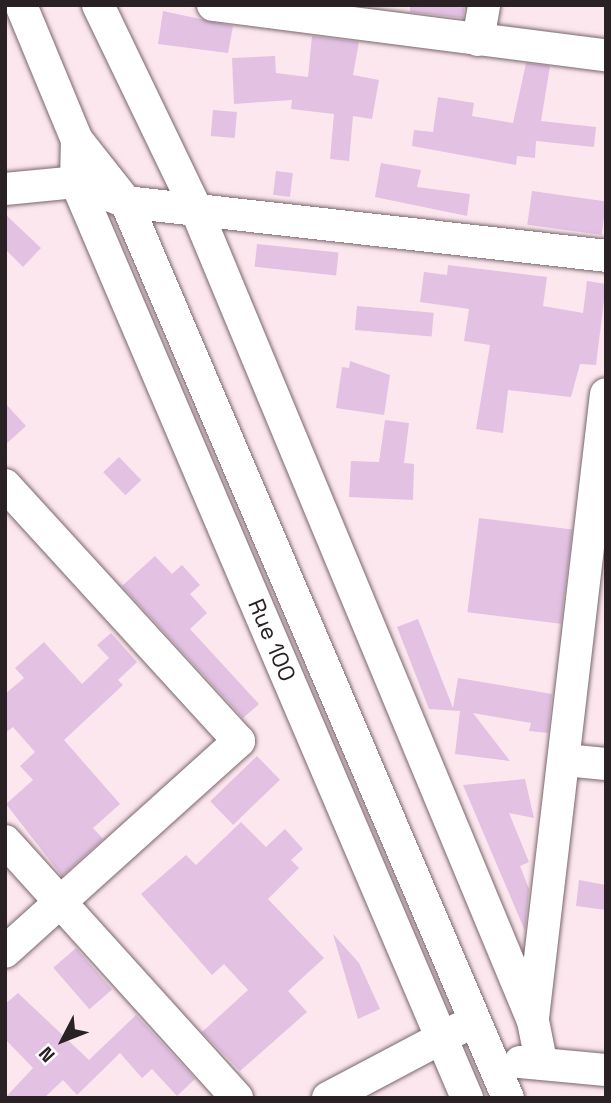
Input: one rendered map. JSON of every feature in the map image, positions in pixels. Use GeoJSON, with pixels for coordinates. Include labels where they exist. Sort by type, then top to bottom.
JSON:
{"type":"FeatureCollection","features":[{"type":"Feature","properties":{"kind":"street"},"geometry":{"type":"LineString","coordinates":[[21,5],[77,140],[126,202],[508,1098]]}},
{"type":"Feature","properties":{"kind":"street"},"geometry":{"type":"LineString","coordinates":[[98,5],[195,207],[533,1021],[541,1061]]}},
{"type":"Feature","properties":{"kind":"street"},"geometry":{"type":"LineString","coordinates":[[213,5],[606,55]]}},
{"type":"Feature","properties":{"kind":"street"},"geometry":{"type":"LineString","coordinates":[[478,40],[484,5]]}},
{"type":"Feature","properties":{"kind":"street"},"geometry":{"type":"LineString","coordinates":[[76,182],[77,140]]}},
{"type":"Feature","properties":{"kind":"street"},"geometry":{"type":"LineString","coordinates":[[5,189],[76,182],[126,202],[195,207],[606,256]]}},
{"type":"Feature","properties":{"kind":"street","name":"Rue 100"},"geometry":{"type":"LineString","coordinates":[[76,182],[462,1088]]}},
{"type":"Feature","properties":{"kind":"street"},"geometry":{"type":"LineString","coordinates":[[533,1021],[606,394]]}},
{"type":"Feature","properties":{"kind":"street"},"geometry":{"type":"LineString","coordinates":[[5,485],[239,741],[5,952]]}},
{"type":"Feature","properties":{"kind":"street"},"geometry":{"type":"LineString","coordinates":[[565,760],[606,764]]}},
{"type":"Feature","properties":{"kind":"street"},"geometry":{"type":"LineString","coordinates":[[5,841],[237,1098]]}},
{"type":"Feature","properties":{"kind":"street"},"geometry":{"type":"LineString","coordinates":[[328,1098],[476,1020]]}},
{"type":"Feature","properties":{"kind":"street"},"geometry":{"type":"LineString","coordinates":[[462,1088],[492,1062],[541,1061],[606,1070]]}},
{"type":"Feature","properties":{"kind":"building"},"geometry":{"type":"Polygon","coordinates":[[[410,5],[465,5],[463,18],[410,12],[410,5]]]}},
{"type":"Feature","properties":{"kind":"building"},"geometry":{"type":"Polygon","coordinates":[[[163,11],[233,26],[228,53],[158,44],[163,11]]]}},
{"type":"Feature","properties":{"kind":"building"},"geometry":{"type":"Polygon","coordinates":[[[312,36],[359,42],[353,75],[379,80],[372,119],[353,116],[349,161],[330,159],[334,114],[291,109],[292,100],[234,104],[232,58],[275,56],[276,73],[308,77],[312,36]]]}},
{"type":"Feature","properties":{"kind":"building"},"geometry":{"type":"Polygon","coordinates":[[[526,63],[550,66],[541,121],[596,127],[594,147],[536,141],[535,158],[517,156],[516,165],[412,146],[414,130],[433,132],[438,97],[474,103],[472,116],[513,123],[526,63]]]}},
{"type":"Feature","properties":{"kind":"building"},"geometry":{"type":"Polygon","coordinates":[[[213,110],[237,112],[235,138],[211,136],[213,110]]]}},
{"type":"Feature","properties":{"kind":"building"},"geometry":{"type":"Polygon","coordinates":[[[381,163],[421,170],[417,187],[470,194],[467,216],[375,197],[381,163]]]}},
{"type":"Feature","properties":{"kind":"building"},"geometry":{"type":"Polygon","coordinates":[[[276,171],[293,173],[290,197],[273,195],[276,171]]]}},
{"type":"Feature","properties":{"kind":"building"},"geometry":{"type":"Polygon","coordinates":[[[532,191],[606,201],[602,235],[527,225],[532,191]]]}},
{"type":"Feature","properties":{"kind":"building"},"geometry":{"type":"Polygon","coordinates":[[[5,214],[41,248],[23,267],[5,249],[5,214]]]}},
{"type":"Feature","properties":{"kind":"building"},"geometry":{"type":"Polygon","coordinates":[[[257,244],[339,253],[336,275],[255,267],[257,244]]]}},
{"type":"Feature","properties":{"kind":"building"},"geometry":{"type":"Polygon","coordinates":[[[448,265],[547,277],[543,306],[583,313],[587,281],[606,284],[596,365],[580,364],[571,397],[508,390],[503,433],[476,429],[490,345],[464,341],[469,309],[420,302],[424,272],[447,275],[448,265]]]}},
{"type":"Feature","properties":{"kind":"building"},"geometry":{"type":"Polygon","coordinates":[[[357,306],[434,313],[432,337],[355,330],[357,306]]]}},
{"type":"Feature","properties":{"kind":"building"},"geometry":{"type":"Polygon","coordinates":[[[350,361],[390,375],[384,415],[336,408],[342,367],[349,368],[350,361]]]}},
{"type":"Feature","properties":{"kind":"building"},"geometry":{"type":"Polygon","coordinates":[[[5,403],[26,426],[5,445],[5,403]]]}},
{"type":"Feature","properties":{"kind":"building"},"geometry":{"type":"Polygon","coordinates":[[[385,420],[409,423],[404,463],[414,464],[413,500],[349,497],[351,461],[379,462],[385,420]]]}},
{"type":"Feature","properties":{"kind":"building"},"geometry":{"type":"Polygon","coordinates":[[[119,457],[141,480],[125,495],[103,472],[119,457]]]}},
{"type":"Feature","properties":{"kind":"building"},"geometry":{"type":"Polygon","coordinates":[[[479,518],[572,529],[561,624],[467,612],[479,518]]]}},
{"type":"Feature","properties":{"kind":"building"},"geometry":{"type":"Polygon","coordinates":[[[155,556],[172,574],[182,565],[200,585],[190,594],[207,613],[190,629],[259,704],[243,718],[122,586],[155,556]]]}},
{"type":"Feature","properties":{"kind":"building"},"geometry":{"type":"Polygon","coordinates":[[[418,619],[453,708],[458,678],[552,694],[548,733],[529,731],[531,723],[473,713],[510,761],[455,754],[460,711],[429,709],[397,627],[418,619]]]}},
{"type":"Feature","properties":{"kind":"building"},"geometry":{"type":"Polygon","coordinates":[[[111,633],[137,662],[118,680],[123,685],[64,740],[120,804],[93,828],[103,839],[62,876],[6,804],[33,780],[20,766],[35,752],[13,727],[5,733],[5,694],[24,678],[15,668],[44,642],[82,684],[109,658],[97,645],[111,633]]]}},
{"type":"Feature","properties":{"kind":"building"},"geometry":{"type":"Polygon","coordinates":[[[257,756],[280,780],[233,825],[210,801],[257,756]]]}},
{"type":"Feature","properties":{"kind":"building"},"geometry":{"type":"Polygon","coordinates":[[[525,779],[534,818],[509,813],[529,862],[520,866],[529,889],[525,931],[463,785],[525,779]]]}},
{"type":"Feature","properties":{"kind":"building"},"geometry":{"type":"Polygon","coordinates":[[[241,822],[266,847],[285,829],[303,849],[291,860],[299,868],[268,899],[324,958],[288,991],[307,1012],[240,1071],[202,1032],[248,990],[224,964],[212,975],[141,894],[186,855],[196,865],[241,822]]]}},
{"type":"Feature","properties":{"kind":"building"},"geometry":{"type":"Polygon","coordinates":[[[579,880],[606,885],[606,910],[576,906],[579,880]]]}},
{"type":"Feature","properties":{"kind":"building"},"geometry":{"type":"Polygon","coordinates":[[[333,934],[359,963],[380,1009],[358,1019],[333,934]]]}},
{"type":"Feature","properties":{"kind":"building"},"geometry":{"type":"Polygon","coordinates":[[[76,948],[112,990],[89,1009],[53,968],[76,948]]]}},
{"type":"Feature","properties":{"kind":"building"},"geometry":{"type":"Polygon","coordinates":[[[18,993],[89,1060],[136,1015],[195,1079],[177,1096],[152,1069],[142,1078],[120,1053],[77,1095],[63,1080],[44,1098],[5,1098],[33,1068],[5,1039],[5,1004],[18,993]]]}}]}
